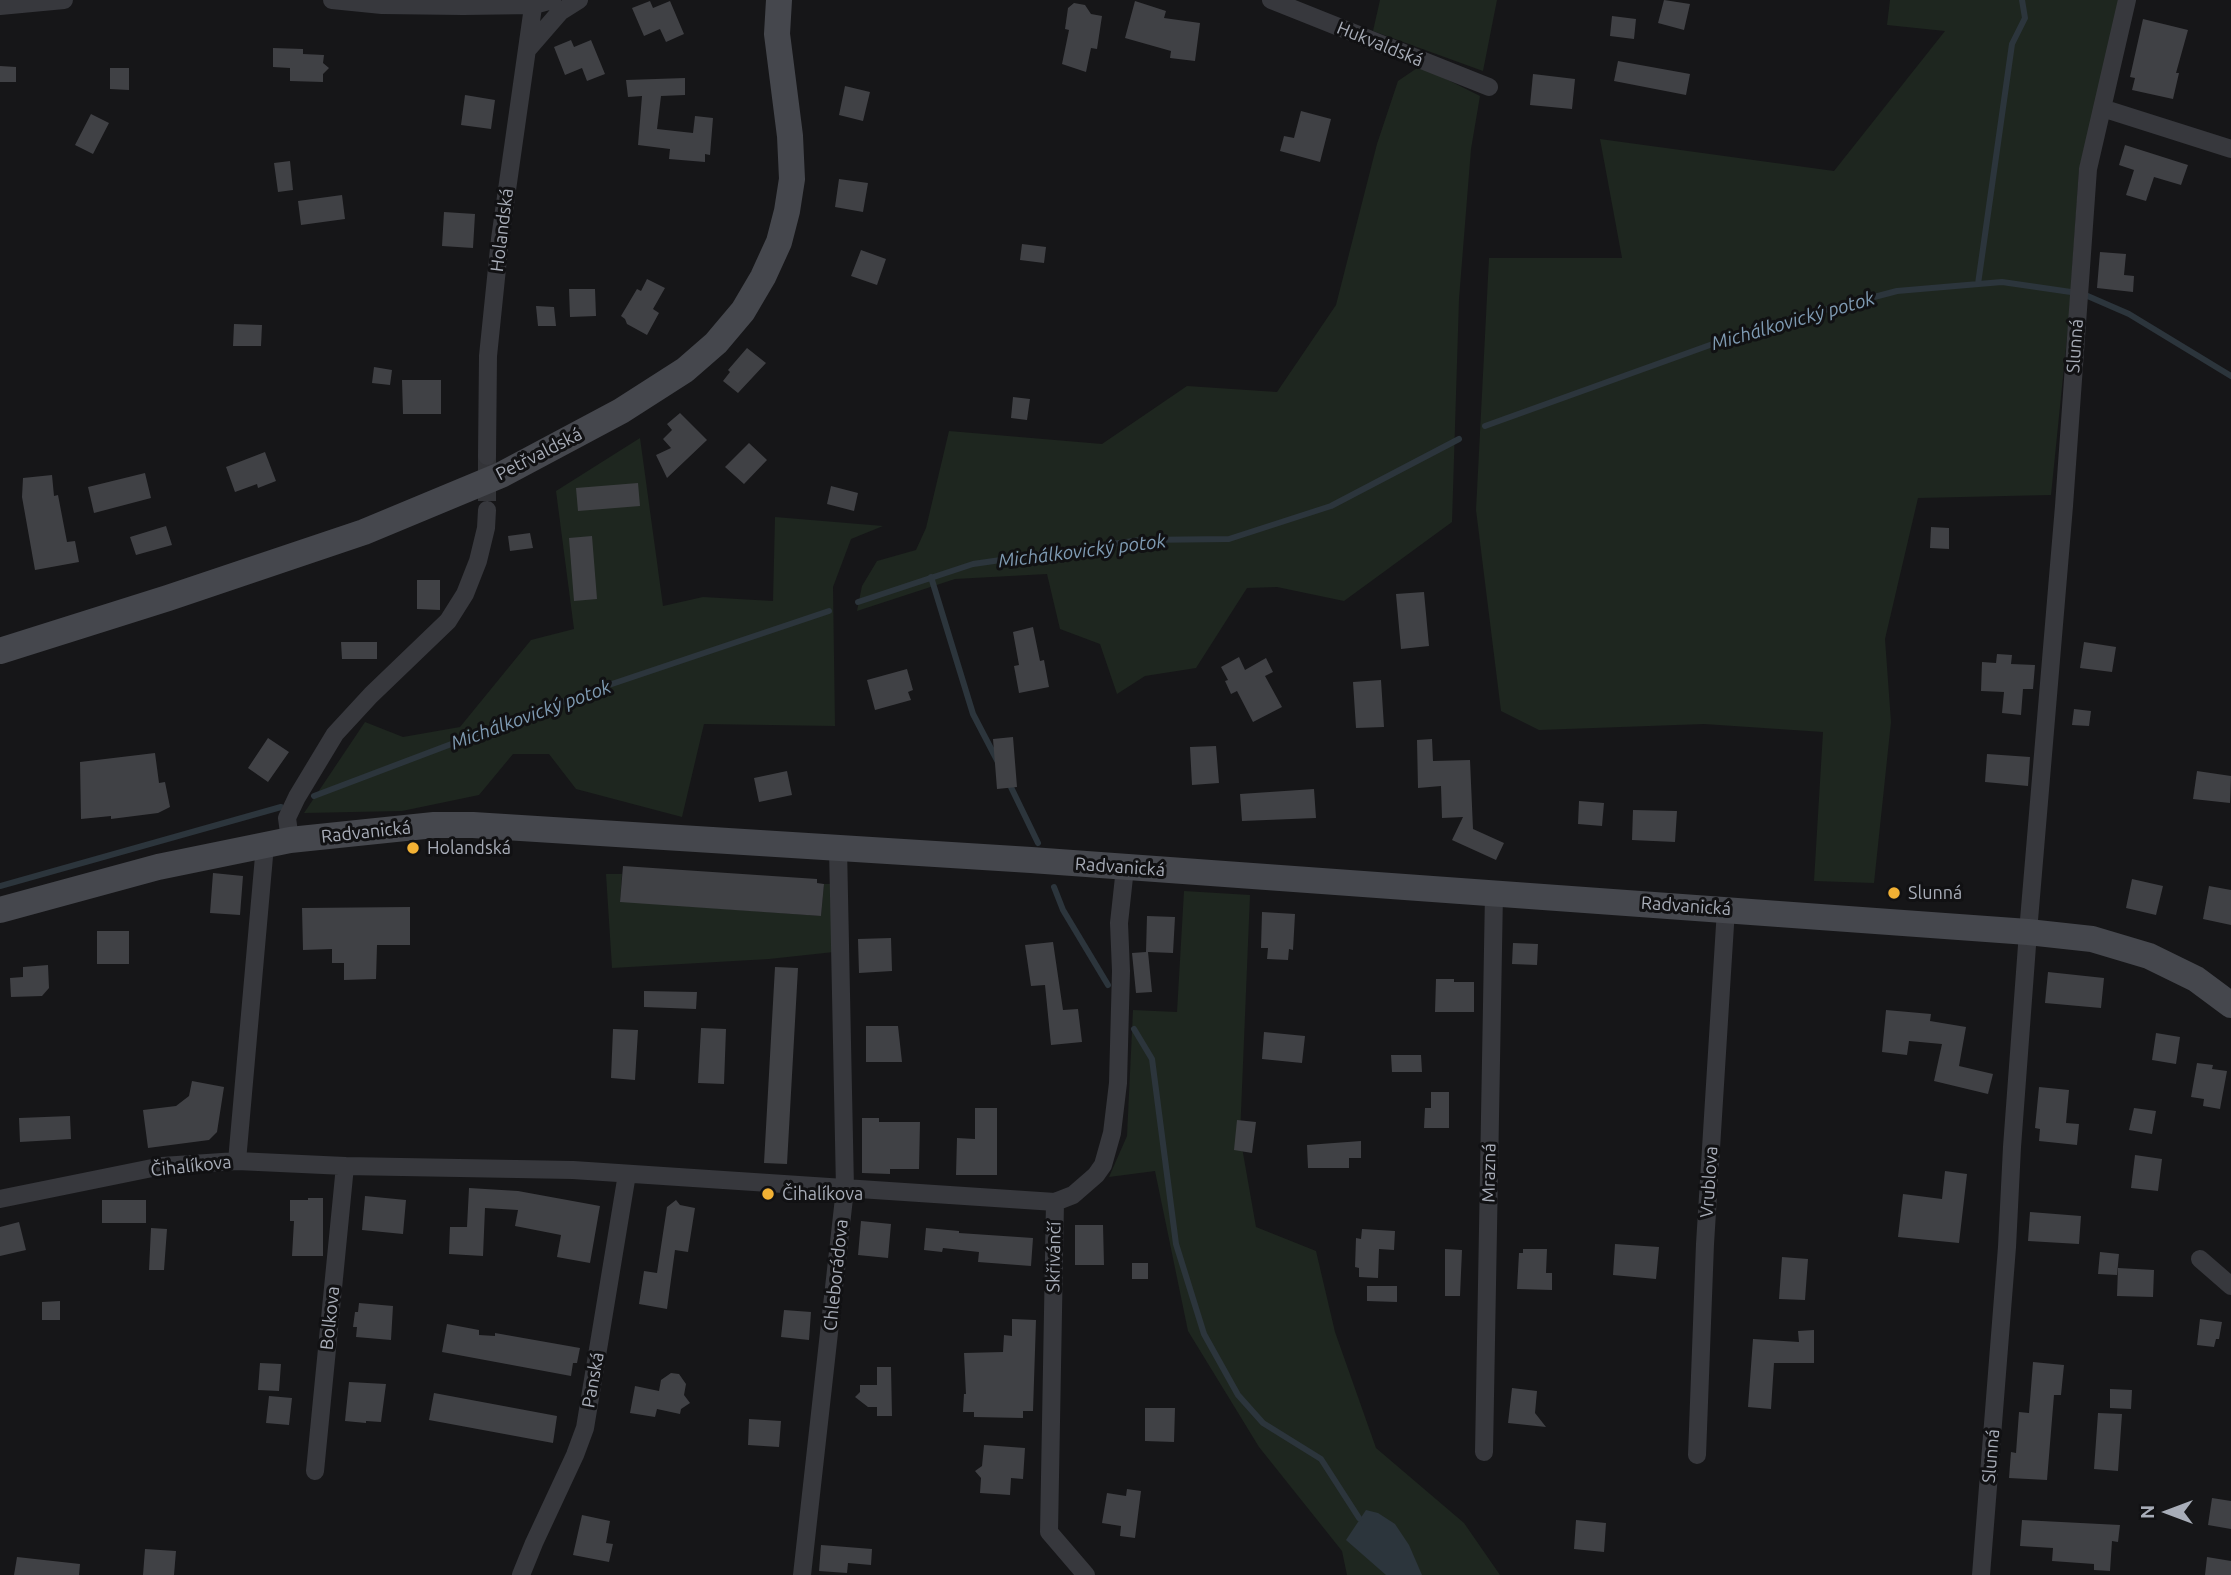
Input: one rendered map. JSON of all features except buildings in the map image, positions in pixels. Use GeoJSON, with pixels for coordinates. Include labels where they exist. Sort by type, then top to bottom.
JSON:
{"type":"FeatureCollection","features":[{"type":"Feature","properties":{"kind":"street"},"geometry":{"type":"LineString","coordinates":[[0,6],[64,0]]}},
{"type":"Feature","properties":{"kind":"street"},"geometry":{"type":"LineString","coordinates":[[332,0],[382,5],[534,3],[552,0]]}},
{"type":"Feature","properties":{"kind":"street"},"geometry":{"type":"LineString","coordinates":[[527,50],[560,12],[579,0]]}},
{"type":"Feature","properties":{"kind":"street","name":"Petřvaldská"},"geometry":{"type":"LineString","coordinates":[[0,651],[364,532],[501,475],[621,411],[685,370],[716,343],[744,311],[779,242],[787,211],[792,179],[790,136],[777,34],[779,0]]}},
{"type":"Feature","properties":{"kind":"street","name":"Hukvaldská"},"geometry":{"type":"LineString","coordinates":[[1271,0],[1489,87]]}},
{"type":"Feature","properties":{"kind":"street","name":"Slunná"},"geometry":{"type":"LineString","coordinates":[[1981,1575],[2088,169],[2127,0]]}},
{"type":"Feature","properties":{"kind":"street","name":"Holandská"},"geometry":{"type":"LineString","coordinates":[[487,456],[488,356],[500,239],[534,3]]}},
{"type":"Feature","properties":{"kind":"street"},"geometry":{"type":"LineString","coordinates":[[2102,108],[2231,149]]}},
{"type":"Feature","properties":{"kind":"street"},"geometry":{"type":"LineString","coordinates":[[237,1161],[278,843],[297,797],[335,734],[371,695],[448,621],[478,562],[487,510]]}},
{"type":"Feature","properties":{"kind":"street","name":"Radvanická"},"geometry":{"type":"LineString","coordinates":[[0,910],[158,867],[278,843],[434,825],[473,825],[838,847],[2028,932],[2092,939],[2150,956],[2196,979],[2231,1005]]}},
{"type":"Feature","properties":{"kind":"street","name":"Chleborádova"},"geometry":{"type":"LineString","coordinates":[[802,1575],[845,1189],[838,847]]}},
{"type":"Feature","properties":{"kind":"street","name":"Skřivánčí"},"geometry":{"type":"LineString","coordinates":[[1086,1575],[1049,1532],[1055,1202],[1073,1195],[1096,1175],[1103,1165],[1112,1133],[1118,1083],[1121,971],[1119,923],[1125,867]]}},
{"type":"Feature","properties":{"kind":"street","name":"Mrazná"},"geometry":{"type":"LineString","coordinates":[[1484,1452],[1494,893]]}},
{"type":"Feature","properties":{"kind":"street","name":"Vrublova"},"geometry":{"type":"LineString","coordinates":[[1697,1455],[1705,1244],[1727,909]]}},
{"type":"Feature","properties":{"kind":"street","name":"Čihalíkova"},"geometry":{"type":"LineString","coordinates":[[0,1199],[162,1166],[237,1161],[345,1166],[573,1170],[1055,1202]]}},
{"type":"Feature","properties":{"kind":"street","name":"Bolkova"},"geometry":{"type":"LineString","coordinates":[[314,1471],[345,1166]]}},
{"type":"Feature","properties":{"kind":"street","name":"Panská"},"geometry":{"type":"LineString","coordinates":[[521,1575],[585,1428],[627,1174]]}},
{"type":"Feature","properties":{"kind":"street"},"geometry":{"type":"LineString","coordinates":[[2200,1259],[2231,1286]]}},
{"type":"Feature","properties":{"kind":"shaded area"},"geometry":{"type":"Polygon","coordinates":[[[1380,0],[1497,0],[1483,71],[1373,31],[1380,0]]]}},
{"type":"Feature","properties":{"kind":"shaded area"},"geometry":{"type":"Polygon","coordinates":[[[1890,0],[2120,0],[2079,170],[2069,318],[2051,495],[1918,498],[1885,639],[1891,722],[1874,883],[1814,881],[1823,732],[1704,724],[1539,730],[1501,711],[1476,510],[1489,258],[1622,258],[1600,139],[1834,171],[1945,31],[1887,25],[1890,0]]]}},
{"type":"Feature","properties":{"kind":"shaded area"},"geometry":{"type":"Polygon","coordinates":[[[1420,66],[1480,96],[1471,149],[1459,299],[1452,522],[1344,601],[1277,587],[1247,588],[1196,668],[1145,676],[1117,694],[1100,644],[1060,629],[1047,574],[955,579],[857,611],[862,586],[877,561],[916,550],[926,528],[949,431],[1102,444],[1187,386],[1277,392],[1336,305],[1377,144],[1398,81],[1420,66]]]}},
{"type":"Feature","properties":{"kind":"shaded area"},"geometry":{"type":"Polygon","coordinates":[[[640,438],[663,606],[703,597],[773,601],[775,517],[883,526],[851,539],[833,587],[835,726],[704,724],[682,817],[576,789],[549,754],[513,754],[479,795],[402,811],[304,813],[365,722],[403,737],[460,727],[531,640],[574,629],[556,491],[640,438]]]}},
{"type":"Feature","properties":{"kind":"shaded area"},"geometry":{"type":"Polygon","coordinates":[[[606,874],[622,874],[620,901],[821,916],[824,884],[834,884],[834,952],[769,959],[612,968],[606,874]]]}},
{"type":"Feature","properties":{"kind":"shaded area"},"geometry":{"type":"Polygon","coordinates":[[[1184,891],[1250,895],[1240,1136],[1256,1227],[1316,1251],[1335,1332],[1376,1448],[1464,1523],[1500,1575],[1347,1575],[1342,1551],[1259,1447],[1188,1331],[1155,1171],[1109,1177],[1127,1136],[1133,1010],[1177,1012],[1184,891]]]}},
{"type":"Feature","properties":{"kind":"shaded area"},"geometry":{"type":"Polygon","coordinates":[[[1366,1510],[1378,1513],[1395,1524],[1409,1545],[1422,1575],[1386,1575],[1346,1540],[1366,1510]]]}},
{"type":"Feature","properties":{"kind":"waterway"},"geometry":{"type":"LineString","coordinates":[[1978,284],[2012,44],[2025,18],[2022,0]]}},
{"type":"Feature","properties":{"kind":"waterway","name":"Michálkovický potok"},"geometry":{"type":"LineString","coordinates":[[1485,426],[1760,327],[1897,291],[2002,282],[2071,292]]}},
{"type":"Feature","properties":{"kind":"waterway","name":"Michálkovický potok"},"geometry":{"type":"LineString","coordinates":[[2083,294],[2129,314],[2231,376]]}},
{"type":"Feature","properties":{"kind":"waterway","name":"Michálkovický potok"},"geometry":{"type":"LineString","coordinates":[[858,602],[973,564],[1140,540],[1229,539],[1331,506],[1459,439]]}},
{"type":"Feature","properties":{"kind":"waterway"},"geometry":{"type":"LineString","coordinates":[[931,577],[973,714],[998,762]]}},
{"type":"Feature","properties":{"kind":"waterway","name":"Michálkovický potok"},"geometry":{"type":"LineString","coordinates":[[314,796],[594,690],[829,611]]}},
{"type":"Feature","properties":{"kind":"waterway"},"geometry":{"type":"LineString","coordinates":[[1008,781],[1038,843]]}},
{"type":"Feature","properties":{"kind":"waterway","name":"Michálkovický potok"},"geometry":{"type":"LineString","coordinates":[[0,886],[281,807]]}},
{"type":"Feature","properties":{"kind":"waterway"},"geometry":{"type":"LineString","coordinates":[[1054,887],[1063,910],[1108,985]]}},
{"type":"Feature","properties":{"kind":"waterway"},"geometry":{"type":"LineString","coordinates":[[1134,1029],[1152,1059],[1176,1244],[1204,1334],[1238,1395],[1263,1423],[1321,1459],[1359,1518]]}},
{"type":"Feature","properties":{"kind":"tunnel"},"geometry":{"type":"LineString","coordinates":[[487,456],[487,510]]}},
{"type":"Feature","properties":{"kind":"place","name":"Holandská"},"geometry":{"type":"Point","coordinates":[413,848]}},
{"type":"Feature","properties":{"kind":"place","name":"Slunná"},"geometry":{"type":"Point","coordinates":[1894,893]}},
{"type":"Feature","properties":{"kind":"place","name":"Čihalíkova"},"geometry":{"type":"Point","coordinates":[768,1194]}}]}
